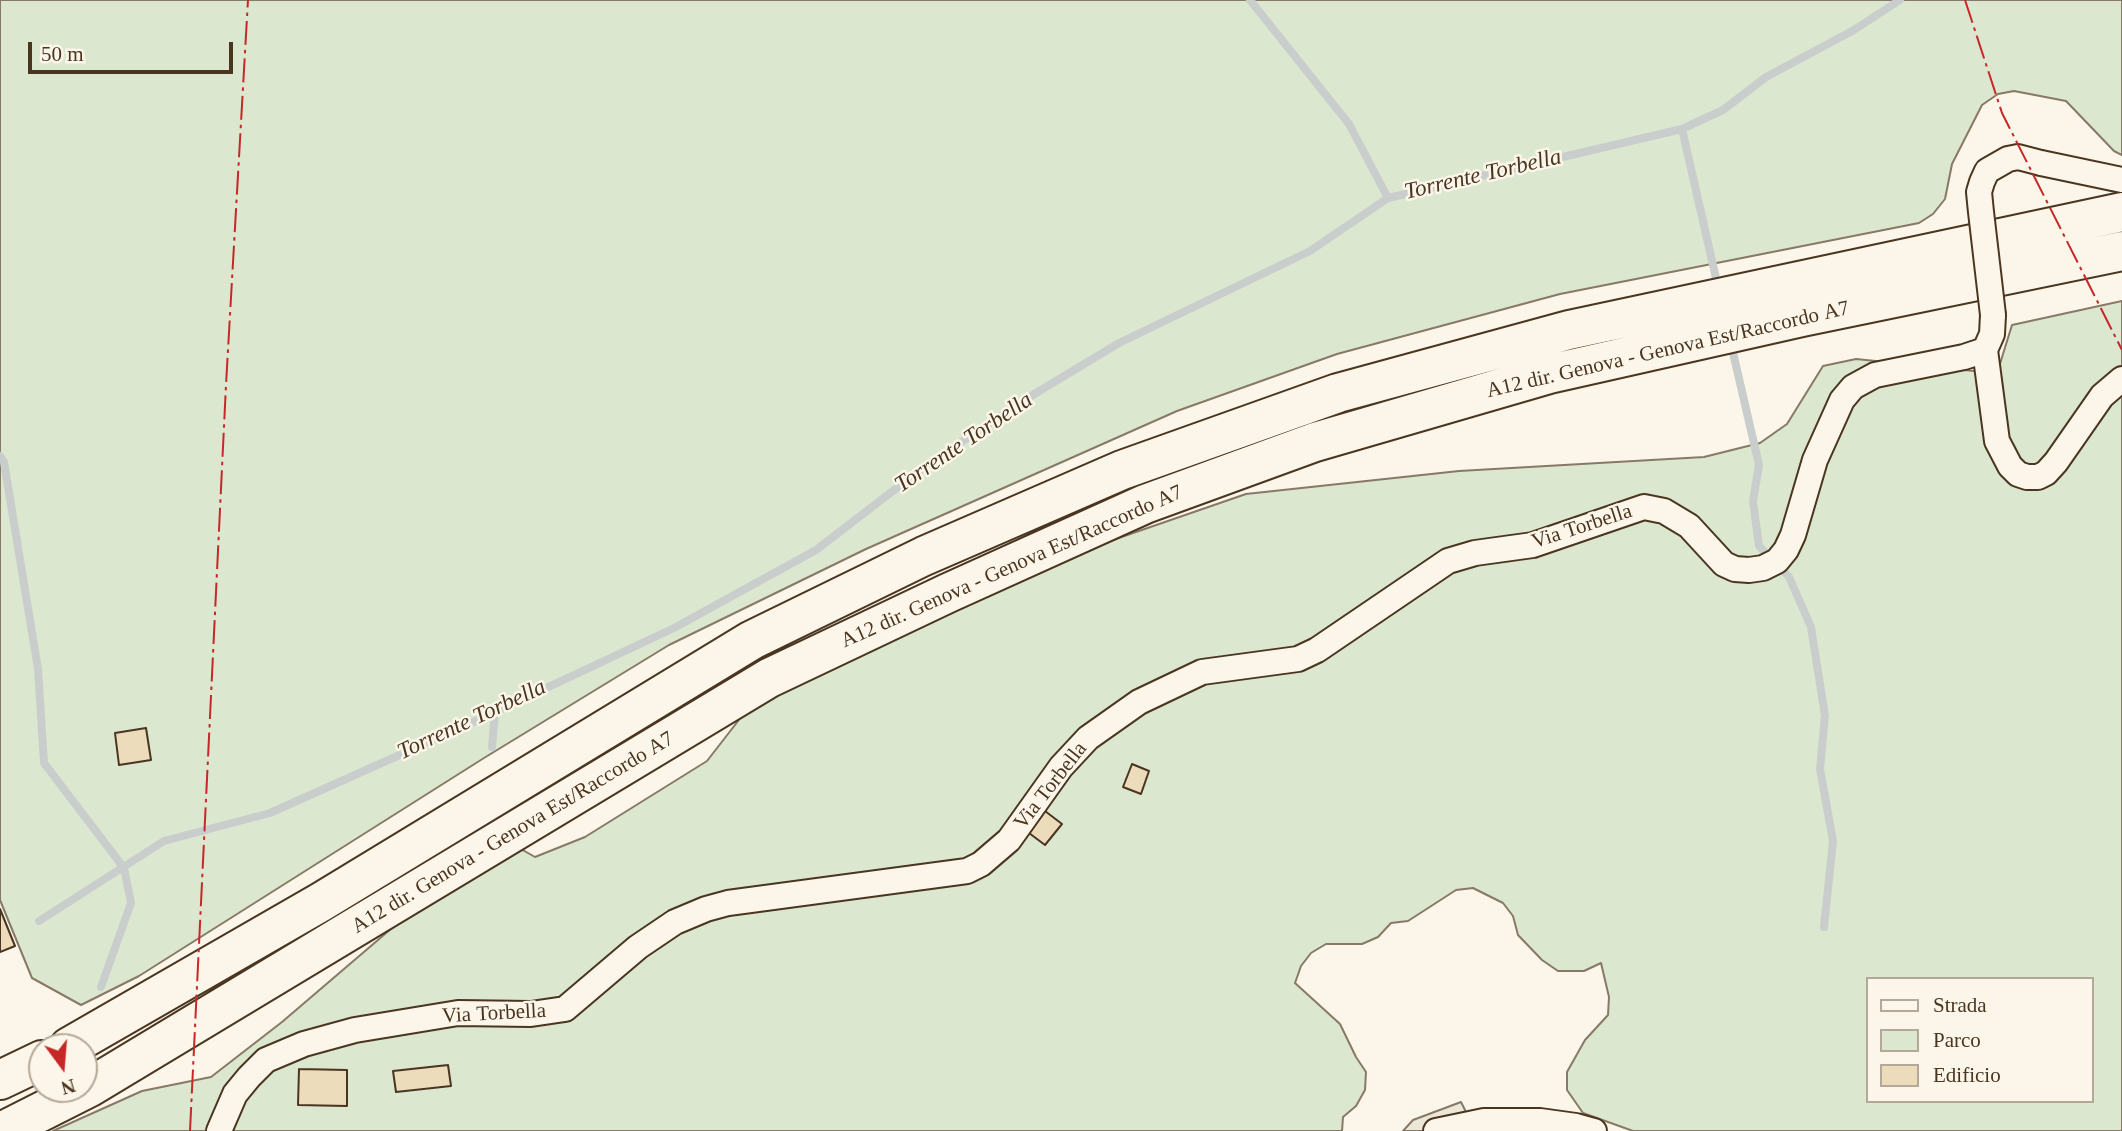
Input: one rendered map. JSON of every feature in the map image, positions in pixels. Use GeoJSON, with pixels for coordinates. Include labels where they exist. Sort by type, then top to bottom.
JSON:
{"type":"FeatureCollection","features":[{"type":"Feature","properties":{"kind":"highway"},"geometry":{"type":"LineString","coordinates":[[93,1033],[321,902],[752,640],[924,556],[1122,470],[1338,393],[1569,330],[2122,212]]}},
{"type":"Feature","properties":{"kind":"highway","name":"A12 dir. Genova - Genova Est/Raccordo A7"},"geometry":{"type":"LineString","coordinates":[[3,1131],[114,1073],[769,678],[1145,504],[1315,442],[1549,374],[1802,317],[2122,251]]}},
{"type":"Feature","properties":{"kind":"highway"},"geometry":{"type":"LineString","coordinates":[[0,1080],[28,1067]]}},
{"type":"Feature","properties":{"kind":"street"},"geometry":{"type":"LineString","coordinates":[[2122,180],[2018,157],[2008,159],[1987,172],[1979,192],[1993,314],[1992,334],[1985,350],[1997,441],[2010,466],[2018,474],[2027,477],[2038,477],[2046,473],[2056,463],[2102,396],[2122,379]]}},
{"type":"Feature","properties":{"kind":"street","name":"Via Torbella"},"geometry":{"type":"LineString","coordinates":[[219,1131],[235,1094],[249,1077],[266,1060],[304,1044],[355,1030],[458,1013],[531,1014],[565,1009],[638,947],[675,922],[706,909],[728,903],[967,871],[981,864],[1009,839],[1061,767],[1088,738],[1139,702],[1202,672],[1298,659],[1317,650],[1448,561],[1475,553],[1533,545],[1644,507],[1664,511],[1689,526],[1724,564],[1735,569],[1763,568],[1777,561],[1786,550],[1815,460],[1842,400],[1853,387],[1875,375],[1964,357],[1985,350]]}},
{"type":"Feature","properties":{"kind":"street"},"geometry":{"type":"LineString","coordinates":[[1436,1131],[1484,1121],[1541,1121],[1594,1131]]}},
{"type":"Feature","properties":{"kind":"green space"},"geometry":{"type":"Polygon","coordinates":[[[0,0],[2122,0],[2122,155],[2114,151],[2066,101],[2014,91],[1998,94],[1982,105],[1952,164],[1945,199],[1933,214],[1919,223],[1560,294],[1337,354],[1177,411],[866,549],[669,645],[484,758],[139,976],[81,1005],[32,978],[0,900],[0,0]]]}},
{"type":"Feature","properties":{"kind":"green space"},"geometry":{"type":"Polygon","coordinates":[[[2122,301],[2122,1131],[1633,1131],[1583,1113],[1567,1090],[1567,1072],[1585,1040],[1608,1015],[1609,997],[1601,963],[1584,971],[1558,971],[1542,960],[1518,935],[1513,916],[1503,903],[1473,888],[1456,890],[1408,921],[1391,923],[1378,937],[1362,944],[1326,944],[1311,953],[1301,966],[1295,983],[1340,1024],[1366,1072],[1365,1090],[1356,1106],[1343,1117],[1342,1131],[53,1131],[142,1091],[211,1077],[282,1022],[399,922],[514,845],[535,857],[585,837],[707,761],[752,703],[1023,571],[1246,494],[1459,471],[1704,457],[1760,443],[1787,424],[1823,366],[1856,359],[1974,371],[1999,367],[2012,325],[2122,301]]]}},
{"type":"Feature","properties":{"kind":"shaded area"},"geometry":{"type":"Polygon","coordinates":[[[1461,1102],[1468,1116],[1458,1131],[1403,1131],[1413,1120],[1461,1102]]]}},
{"type":"Feature","properties":{"kind":"building"},"geometry":{"type":"Polygon","coordinates":[[[146,728],[151,760],[119,765],[115,733],[146,728]]]}},
{"type":"Feature","properties":{"kind":"building"},"geometry":{"type":"Polygon","coordinates":[[[1132,764],[1149,771],[1141,794],[1123,787],[1132,764]]]}},
{"type":"Feature","properties":{"kind":"building"},"geometry":{"type":"Polygon","coordinates":[[[1045,811],[1062,824],[1045,845],[1029,833],[1045,811]]]}},
{"type":"Feature","properties":{"kind":"building"},"geometry":{"type":"Polygon","coordinates":[[[0,909],[15,946],[0,952],[0,909]]]}},
{"type":"Feature","properties":{"kind":"building"},"geometry":{"type":"Polygon","coordinates":[[[448,1065],[451,1086],[396,1092],[393,1071],[448,1065]]]}},
{"type":"Feature","properties":{"kind":"building"},"geometry":{"type":"Polygon","coordinates":[[[299,1069],[347,1070],[347,1106],[298,1105],[299,1069]]]}},
{"type":"Feature","properties":{"kind":"waterway"},"geometry":{"type":"LineString","coordinates":[[1250,0],[1349,124],[1388,198]]}},
{"type":"Feature","properties":{"kind":"waterway","name":"Torrente Torbella"},"geometry":{"type":"LineString","coordinates":[[39,921],[164,841],[270,813],[674,628],[816,550],[924,467],[1026,399],[1119,343],[1310,251],[1388,198],[1682,129],[1723,110],[1766,77],[1854,30],[1900,0]]}},
{"type":"Feature","properties":{"kind":"waterway"},"geometry":{"type":"LineString","coordinates":[[1682,129],[1718,287]]}},
{"type":"Feature","properties":{"kind":"waterway"},"geometry":{"type":"LineString","coordinates":[[1731,344],[1759,465],[1753,501],[1759,546],[1789,577],[1811,627],[1825,716],[1820,769],[1833,841],[1824,927]]}},
{"type":"Feature","properties":{"kind":"waterway"},"geometry":{"type":"LineString","coordinates":[[0,456],[4,462],[38,669],[44,763],[124,868],[131,903],[101,987]]}},
{"type":"Feature","properties":{"kind":"waterway"},"geometry":{"type":"LineString","coordinates":[[492,747],[495,712]]}},
{"type":"Feature","properties":{"kind":"power"},"geometry":{"type":"LineString","coordinates":[[190,1131],[226,385],[248,0]]}},
{"type":"Feature","properties":{"kind":"power"},"geometry":{"type":"LineString","coordinates":[[1965,0],[2002,113],[2122,350]]}}]}
